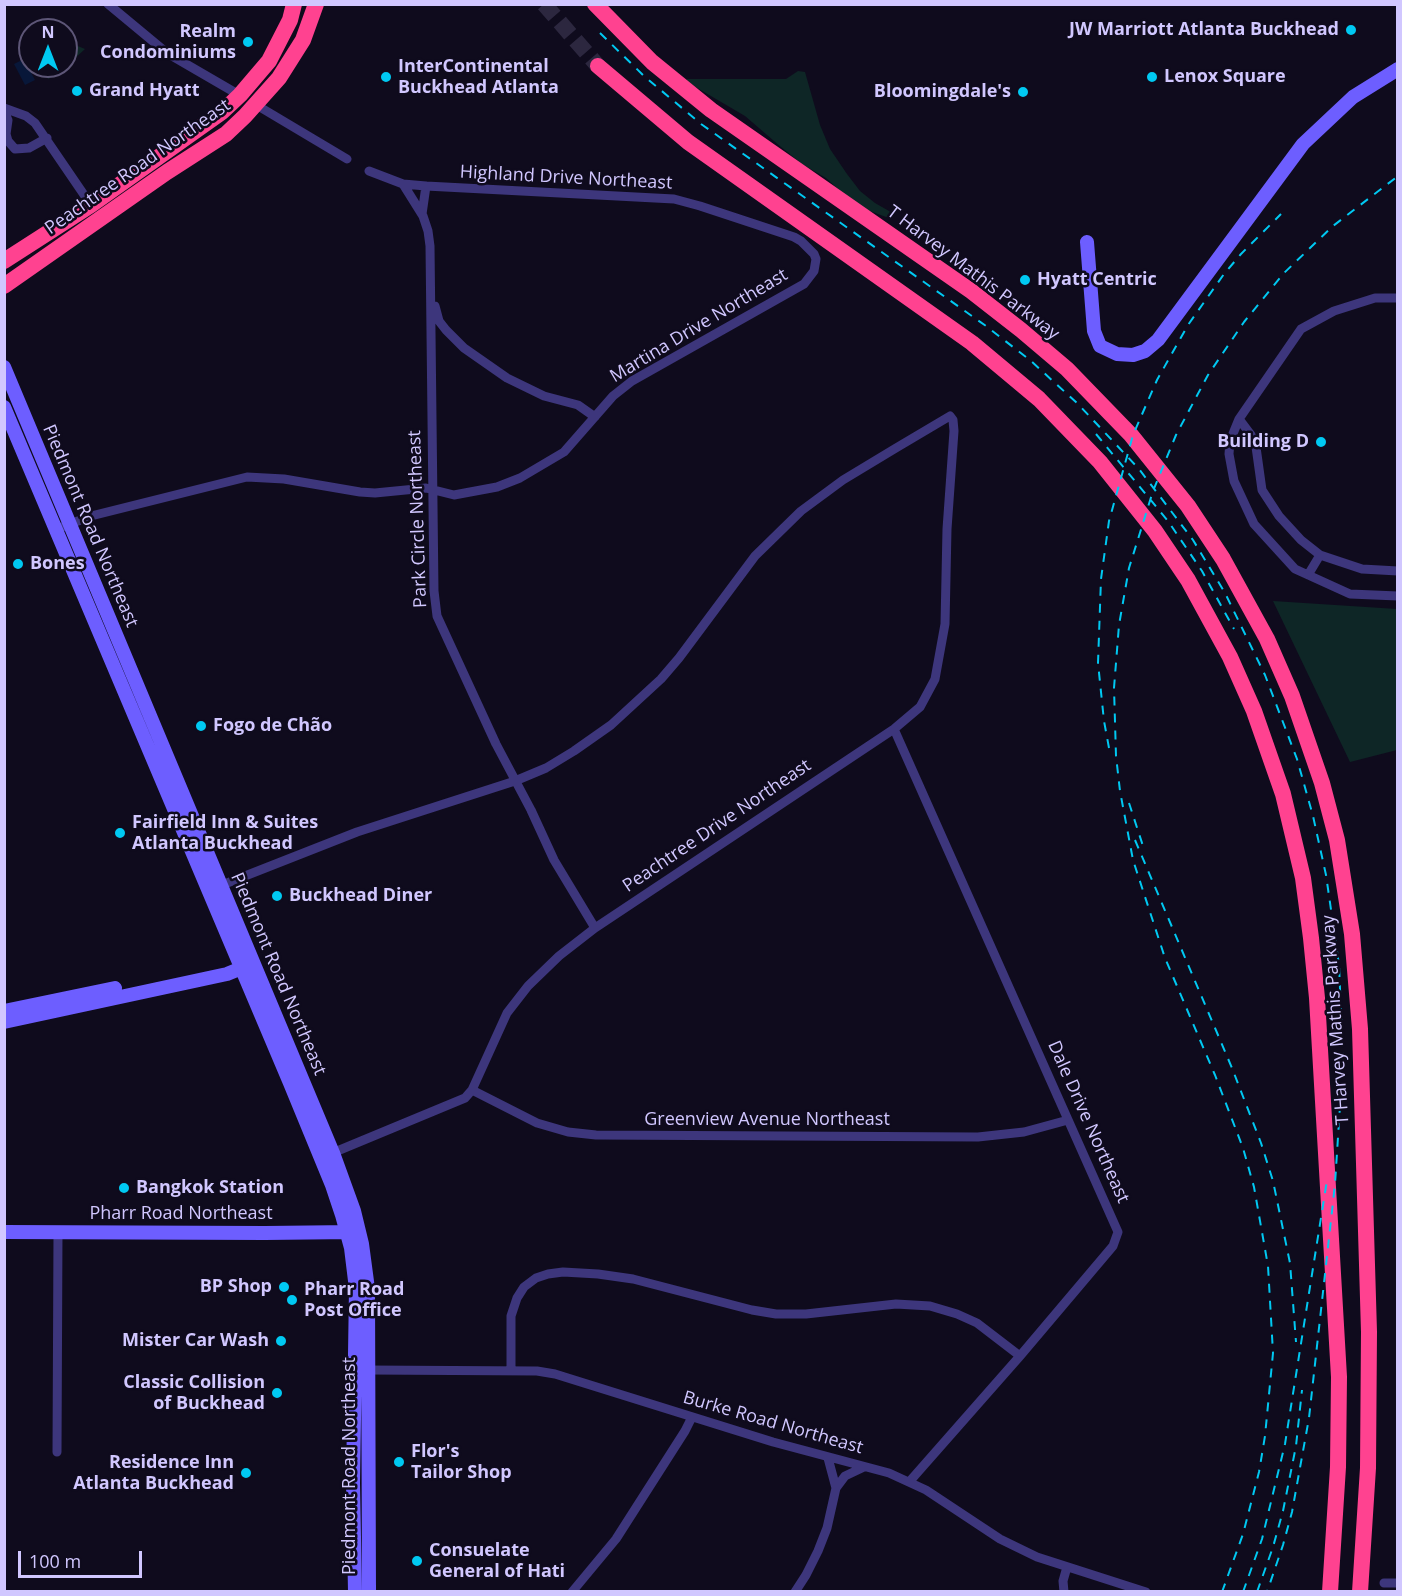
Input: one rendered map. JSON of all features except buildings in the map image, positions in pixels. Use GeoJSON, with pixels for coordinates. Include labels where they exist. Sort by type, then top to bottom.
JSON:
{"type":"FeatureCollection","features":[{"type":"Feature","properties":{"kind":"highway","name":"Peachtree Road Northeast"},"geometry":{"type":"LineString","coordinates":[[4,261],[91,205],[222,112],[240,95],[269,60],[290,20],[294,4]]}},
{"type":"Feature","properties":{"kind":"highway","name":"Peachtree Road Northeast"},"geometry":{"type":"LineString","coordinates":[[4,286],[225,134],[279,78],[306,32],[316,4]]}},
{"type":"Feature","properties":{"kind":"highway","name":"T Harvey Mathis Parkway"},"geometry":{"type":"LineString","coordinates":[[595,4],[652,62],[711,110],[970,291],[1022,330],[1067,369],[1131,435],[1188,506],[1223,559],[1267,639],[1296,705],[1322,783],[1339,851],[1352,934],[1359,1029],[1369,1343],[1368,1468],[1360,1592]]}},
{"type":"Feature","properties":{"kind":"highway","name":"T Harvey Mathis Parkway"},"geometry":{"type":"LineString","coordinates":[[598,66],[688,142],[955,331],[1039,399],[1100,462],[1155,531],[1203,606],[1234,666],[1264,738],[1290,822],[1303,878],[1313,958],[1339,1377],[1337,1478],[1330,1592]]}},
{"type":"Feature","properties":{"kind":"highway"},"geometry":{"type":"LineString","coordinates":[[4,248],[49,218],[76,215]]}},
{"type":"Feature","properties":{"kind":"main road"},"geometry":{"type":"LineString","coordinates":[[1087,242],[1091,307],[1094,331],[1100,346],[1117,354],[1133,355],[1145,351],[1158,340],[1303,144],[1353,98],[1398,69]]}},
{"type":"Feature","properties":{"kind":"main road","name":"Piedmont Road Northeast"},"geometry":{"type":"LineString","coordinates":[[4,367],[63,526],[245,965],[327,1155],[338,1200],[352,1232],[362,1244],[368,1289],[369,1592]]}},
{"type":"Feature","properties":{"kind":"main road","name":"Piedmont Road Northeast"},"geometry":{"type":"LineString","coordinates":[[4,407],[63,526]]}},
{"type":"Feature","properties":{"kind":"main road"},"geometry":{"type":"LineString","coordinates":[[4,1011],[245,965]]}},
{"type":"Feature","properties":{"kind":"main road"},"geometry":{"type":"LineString","coordinates":[[4,1022],[227,974],[245,965]]}},
{"type":"Feature","properties":{"kind":"main road","name":"Pharr Road Northeast"},"geometry":{"type":"LineString","coordinates":[[4,1232],[352,1232]]}},
{"type":"Feature","properties":{"kind":"main road","name":"Piedmont Road Northeast"},"geometry":{"type":"LineString","coordinates":[[352,1232],[356,1290],[352,1483],[355,1592]]}},
{"type":"Feature","properties":{"kind":"street"},"geometry":{"type":"LineString","coordinates":[[108,4],[167,53],[347,159]]}},
{"type":"Feature","properties":{"kind":"street"},"geometry":{"type":"LineString","coordinates":[[4,110],[8,120],[6,134],[8,141],[15,149],[29,148],[47,138]]}},
{"type":"Feature","properties":{"kind":"street"},"geometry":{"type":"LineString","coordinates":[[4,110],[26,116],[35,123],[91,205]]}},
{"type":"Feature","properties":{"kind":"street"},"geometry":{"type":"LineString","coordinates":[[135,195],[131,190],[133,185],[176,146]]}},
{"type":"Feature","properties":{"kind":"street","name":"Highland Drive Northeast"},"geometry":{"type":"LineString","coordinates":[[369,171],[403,184],[674,199],[794,237],[810,249],[816,259],[816,265]]}},
{"type":"Feature","properties":{"kind":"street","name":"Park Circle Northeast"},"geometry":{"type":"LineString","coordinates":[[403,184],[423,216]]}},
{"type":"Feature","properties":{"kind":"street","name":"Park Circle Northeast"},"geometry":{"type":"LineString","coordinates":[[426,186],[422,207],[429,239],[431,287],[434,591],[437,616],[496,744],[554,860],[595,928]]}},
{"type":"Feature","properties":{"kind":"street","name":"Martina Drive Northeast"},"geometry":{"type":"LineString","coordinates":[[63,526],[109,511],[247,477],[284,479],[360,492],[433,489],[454,495],[497,487],[520,478],[564,452],[613,396],[632,381],[804,284],[814,272],[816,265]]}},
{"type":"Feature","properties":{"kind":"street"},"geometry":{"type":"LineString","coordinates":[[431,287],[439,321],[464,348],[520,386],[544,396],[578,405],[594,417]]}},
{"type":"Feature","properties":{"kind":"street"},"geometry":{"type":"LineString","coordinates":[[1398,298],[1375,298],[1340,309],[1301,329],[1239,419],[1230,441],[1229,454],[1234,481],[1254,524],[1295,568],[1350,594],[1398,596]]}},
{"type":"Feature","properties":{"kind":"street","name":"Peachtree Drive Northeast"},"geometry":{"type":"LineString","coordinates":[[472,1090],[500,1026],[516,1001],[559,956],[595,928],[894,729],[913,714],[927,698],[935,679],[942,651],[945,624],[948,519],[954,431],[954,423],[950,416],[843,480],[801,510],[755,556],[679,658],[641,699],[611,726],[574,751],[546,768],[515,781]]}},
{"type":"Feature","properties":{"kind":"street"},"geometry":{"type":"LineString","coordinates":[[1239,419],[1251,435],[1256,447],[1262,490],[1279,516],[1301,540],[1320,555],[1362,568],[1398,571]]}},
{"type":"Feature","properties":{"kind":"street"},"geometry":{"type":"LineString","coordinates":[[1308,574],[1320,555]]}},
{"type":"Feature","properties":{"kind":"street","name":"Dale Drive Northeast"},"geometry":{"type":"LineString","coordinates":[[894,729],[1116,1226],[1117,1238],[1113,1246],[1020,1356],[910,1481]]}},
{"type":"Feature","properties":{"kind":"street"},"geometry":{"type":"LineString","coordinates":[[215,888],[357,832],[515,781]]}},
{"type":"Feature","properties":{"kind":"street"},"geometry":{"type":"LineString","coordinates":[[327,1155],[457,1102],[472,1090]]}},
{"type":"Feature","properties":{"kind":"street","name":"Greenview Avenue Northeast"},"geometry":{"type":"LineString","coordinates":[[472,1090],[537,1123],[568,1132],[596,1135],[978,1137],[1024,1132],[1068,1120]]}},
{"type":"Feature","properties":{"kind":"street"},"geometry":{"type":"LineString","coordinates":[[57,1452],[58,1232]]}},
{"type":"Feature","properties":{"kind":"street"},"geometry":{"type":"LineString","coordinates":[[511,1371],[511,1316],[516,1298],[524,1287],[536,1278],[563,1272],[633,1279],[752,1310],[776,1314],[806,1314],[896,1304],[930,1306],[977,1323],[1020,1356]]}},
{"type":"Feature","properties":{"kind":"street","name":"Burke Road Northeast"},"geometry":{"type":"LineString","coordinates":[[368,1370],[537,1371],[555,1374],[910,1481],[1000,1539],[1037,1557],[1146,1592]]}},
{"type":"Feature","properties":{"kind":"street"},"geometry":{"type":"LineString","coordinates":[[572,1592],[616,1539],[692,1417]]}},
{"type":"Feature","properties":{"kind":"street"},"geometry":{"type":"LineString","coordinates":[[828,1458],[836,1488]]}},
{"type":"Feature","properties":{"kind":"street"},"geometry":{"type":"LineString","coordinates":[[795,1592],[818,1551],[836,1488],[845,1476],[864,1467]]}},
{"type":"Feature","properties":{"kind":"street"},"geometry":{"type":"LineString","coordinates":[[1064,1592],[1063,1581],[1067,1567]]}},
{"type":"Feature","properties":{"kind":"street"},"geometry":{"type":"LineString","coordinates":[[1384,1582],[1398,1582]]}},
{"type":"Feature","properties":{"kind":"green space"},"geometry":{"type":"Polygon","coordinates":[[[78,46],[85,49],[78,55],[78,46]]]}},
{"type":"Feature","properties":{"kind":"green space"},"geometry":{"type":"Polygon","coordinates":[[[798,71],[805,72],[820,125],[830,149],[860,191],[893,215],[889,218],[867,210],[847,197],[826,178],[802,164],[745,116],[687,82],[687,79],[786,79],[798,71]]]}},
{"type":"Feature","properties":{"kind":"green space"},"geometry":{"type":"Polygon","coordinates":[[[1273,601],[1397,609],[1397,750],[1350,762],[1273,601]]]}},
{"type":"Feature","properties":{"kind":"water"},"geometry":{"type":"Polygon","coordinates":[[[21,78],[34,78],[35,80],[25,85],[21,78]]]}},
{"type":"Feature","properties":{"kind":"tunnel"},"geometry":{"type":"LineString","coordinates":[[544,4],[598,66]]}},
{"type":"Feature","properties":{"kind":"railway"},"geometry":{"type":"LineString","coordinates":[[600,33],[644,76],[701,124],[986,326],[1031,361],[1078,404],[1139,469],[1193,540],[1225,593],[1265,675],[1297,759],[1326,875],[1339,965],[1343,1059],[1335,1184],[1309,1418],[1292,1512],[1267,1592]]}},
{"type":"Feature","properties":{"kind":"railway"},"geometry":{"type":"LineString","coordinates":[[1222,1592],[1243,1534],[1259,1472],[1265,1436],[1273,1353],[1268,1266],[1254,1187],[1243,1148],[1215,1075],[1165,958],[1133,860],[1116,756],[1114,688],[1119,625],[1129,568],[1153,491],[1176,435],[1208,375],[1244,322],[1284,273],[1333,226],[1398,176]]}},
{"type":"Feature","properties":{"kind":"railway"},"geometry":{"type":"LineString","coordinates":[[1109,748],[1098,663],[1101,579],[1109,521],[1133,435],[1157,380],[1188,325],[1224,274],[1281,214]]}},
{"type":"Feature","properties":{"kind":"railway"},"geometry":{"type":"LineString","coordinates":[[1096,434],[1168,521],[1202,571],[1234,629]]}},
{"type":"Feature","properties":{"kind":"railway"},"geometry":{"type":"LineString","coordinates":[[1129,803],[1143,846]]}},
{"type":"Feature","properties":{"kind":"railway"},"geometry":{"type":"LineString","coordinates":[[1135,840],[1232,1068],[1261,1143],[1273,1181],[1290,1263],[1296,1342]]}},
{"type":"Feature","properties":{"kind":"railway"},"geometry":{"type":"LineString","coordinates":[[1243,1592],[1262,1539],[1285,1444],[1327,1180]]}},
{"type":"Feature","properties":{"kind":"railway"},"geometry":{"type":"LineString","coordinates":[[1257,1592],[1283,1511],[1296,1446],[1302,1390]]}},
{"type":"Feature","properties":{"kind":"place","name":"JW Marriott Atlanta Buckhead"},"geometry":{"type":"Point","coordinates":[1351,30]}},
{"type":"Feature","properties":{"kind":"place","name":"Realm Condominiums"},"geometry":{"type":"Point","coordinates":[248,42]}},
{"type":"Feature","properties":{"kind":"place","name":"InterContinental Buckhead Atlanta"},"geometry":{"type":"Point","coordinates":[386,77]}},
{"type":"Feature","properties":{"kind":"place","name":"Lenox Square"},"geometry":{"type":"Point","coordinates":[1152,77]}},
{"type":"Feature","properties":{"kind":"place","name":"Grand Hyatt"},"geometry":{"type":"Point","coordinates":[77,91]}},
{"type":"Feature","properties":{"kind":"place","name":"Bloomingdale's"},"geometry":{"type":"Point","coordinates":[1023,92]}},
{"type":"Feature","properties":{"kind":"place","name":"Hyatt Centric"},"geometry":{"type":"Point","coordinates":[1025,280]}},
{"type":"Feature","properties":{"kind":"place","name":"Building D"},"geometry":{"type":"Point","coordinates":[1321,442]}},
{"type":"Feature","properties":{"kind":"place","name":"Bones"},"geometry":{"type":"Point","coordinates":[18,564]}},
{"type":"Feature","properties":{"kind":"place","name":"Fogo de Chão"},"geometry":{"type":"Point","coordinates":[201,726]}},
{"type":"Feature","properties":{"kind":"place","name":"Fairfield Inn & Suites Atlanta Buckhead"},"geometry":{"type":"Point","coordinates":[120,833]}},
{"type":"Feature","properties":{"kind":"place","name":"Buckhead Diner"},"geometry":{"type":"Point","coordinates":[277,896]}},
{"type":"Feature","properties":{"kind":"place","name":"Bangkok Station"},"geometry":{"type":"Point","coordinates":[124,1188]}},
{"type":"Feature","properties":{"kind":"place","name":"BP Shop"},"geometry":{"type":"Point","coordinates":[284,1287]}},
{"type":"Feature","properties":{"kind":"place","name":"Pharr Road Post Office"},"geometry":{"type":"Point","coordinates":[292,1300]}},
{"type":"Feature","properties":{"kind":"place","name":"Mister Car Wash"},"geometry":{"type":"Point","coordinates":[281,1341]}},
{"type":"Feature","properties":{"kind":"place","name":"Classic Collision of Buckhead"},"geometry":{"type":"Point","coordinates":[277,1393]}},
{"type":"Feature","properties":{"kind":"place","name":"Flor's Tailor Shop"},"geometry":{"type":"Point","coordinates":[399,1462]}},
{"type":"Feature","properties":{"kind":"place","name":"Residence Inn Atlanta Buckhead"},"geometry":{"type":"Point","coordinates":[246,1473]}},
{"type":"Feature","properties":{"kind":"place","name":"Consuelate General of Hati"},"geometry":{"type":"Point","coordinates":[417,1561]}}]}
